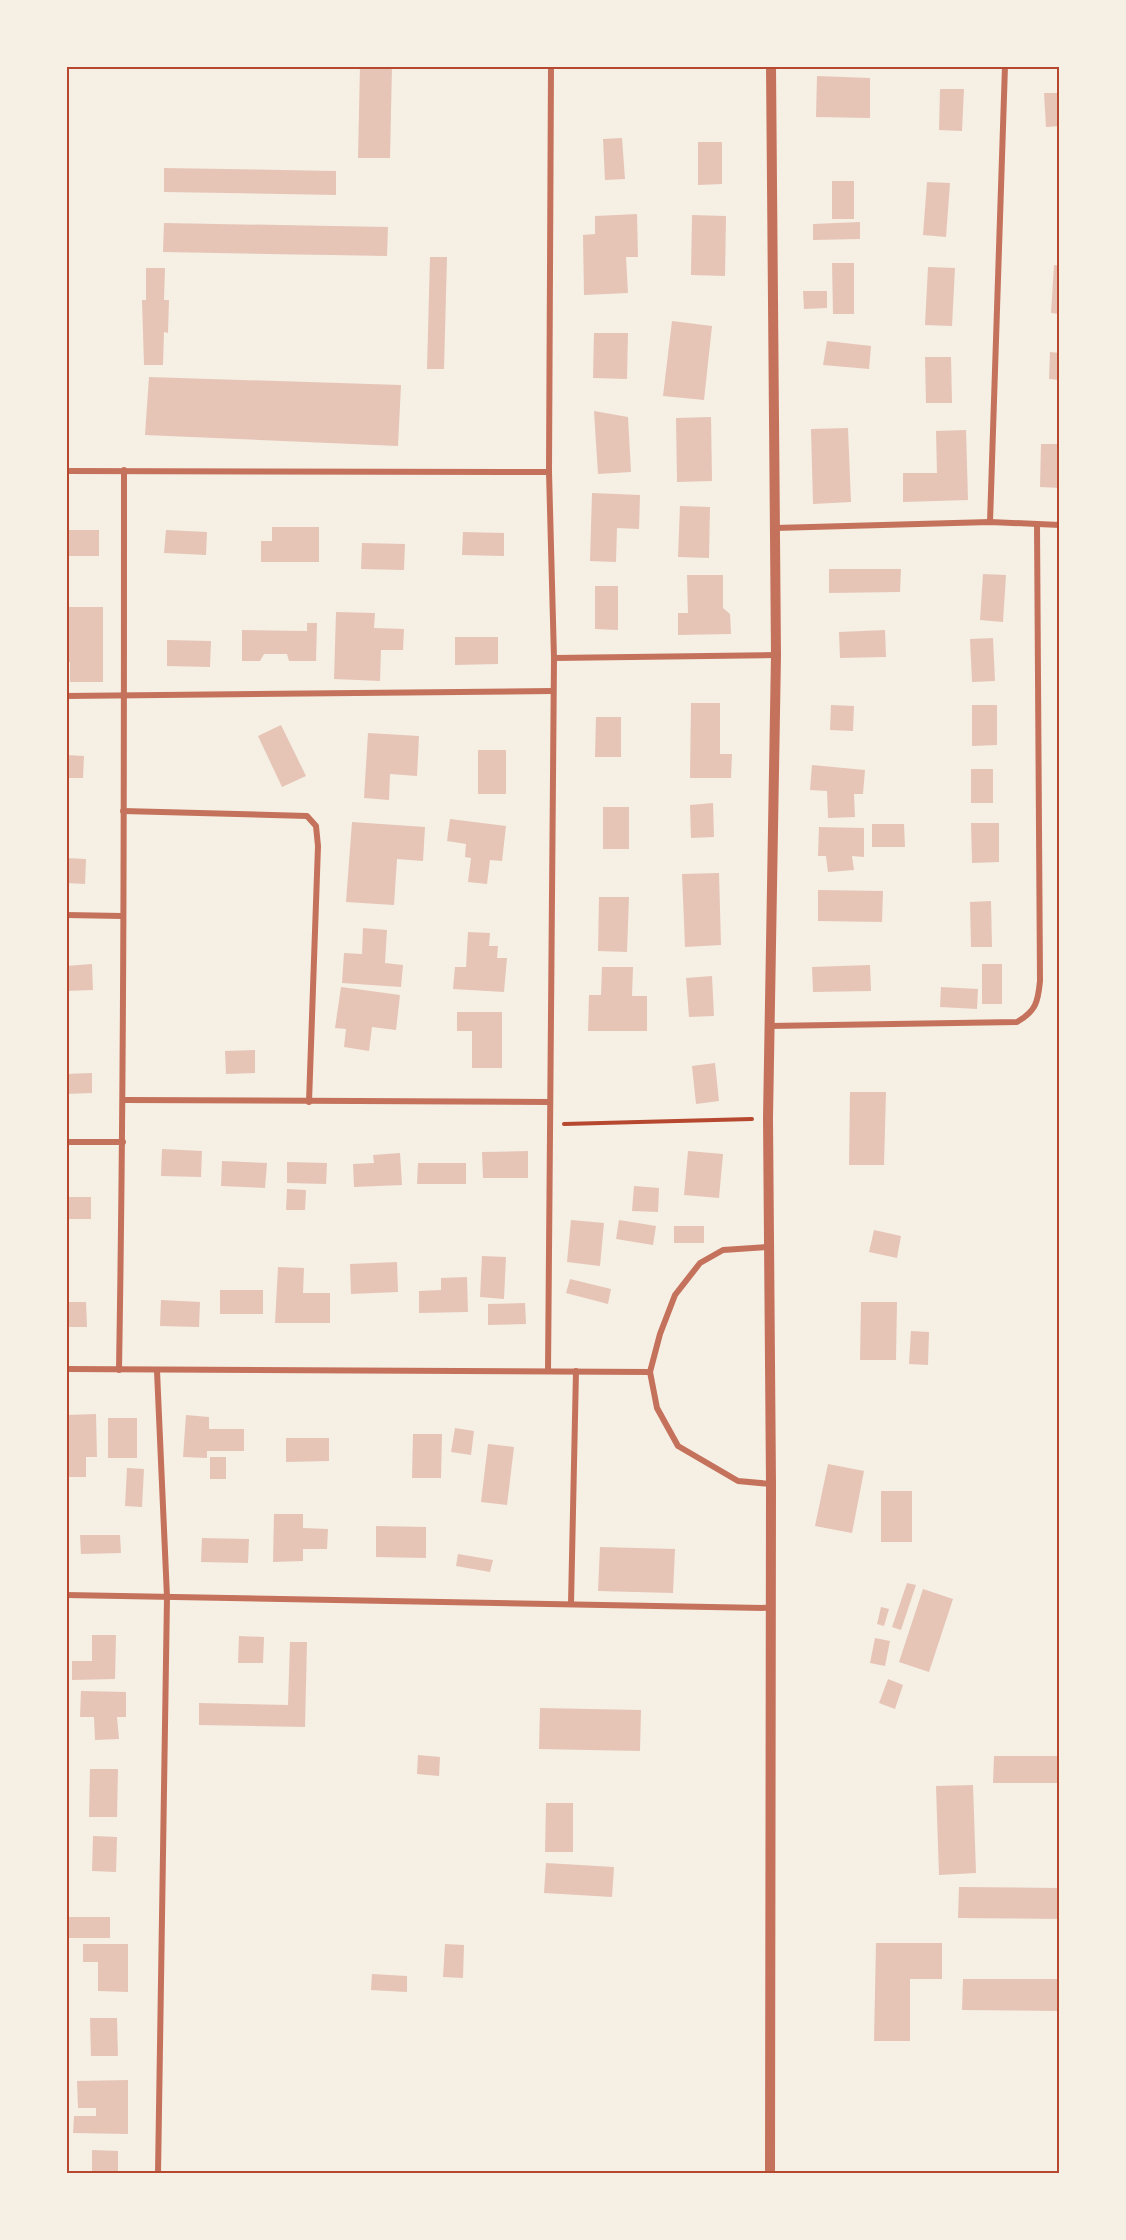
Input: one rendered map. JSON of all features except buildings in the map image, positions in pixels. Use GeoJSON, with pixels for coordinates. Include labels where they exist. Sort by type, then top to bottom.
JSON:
{"type":"FeatureCollection","features":[{"type":"Feature","properties":{"kind":"street"},"geometry":{"type":"LineString","coordinates":[[548,1371],[554,658],[549,472],[550,66]]}},
{"type":"Feature","properties":{"kind":"street"},"geometry":{"type":"LineString","coordinates":[[770,2174],[771,1484],[767,1247],[776,655],[771,66]]}},
{"type":"Feature","properties":{"kind":"street"},"geometry":{"type":"LineString","coordinates":[[990,522],[1005,66]]}},
{"type":"Feature","properties":{"kind":"street"},"geometry":{"type":"LineString","coordinates":[[119,1370],[124,1100],[122,916],[124,470]]}},
{"type":"Feature","properties":{"kind":"street"},"geometry":{"type":"LineString","coordinates":[[66,471],[549,472]]}},
{"type":"Feature","properties":{"kind":"street"},"geometry":{"type":"LineString","coordinates":[[774,528],[990,522],[1060,525]]}},
{"type":"Feature","properties":{"kind":"street"},"geometry":{"type":"LineString","coordinates":[[769,1026],[1017,1022],[1032,1014],[1038,1003],[1040,973],[1037,525]]}},
{"type":"Feature","properties":{"kind":"street"},"geometry":{"type":"LineString","coordinates":[[554,658],[776,655]]}},
{"type":"Feature","properties":{"kind":"street"},"geometry":{"type":"LineString","coordinates":[[66,696],[553,691]]}},
{"type":"Feature","properties":{"kind":"street"},"geometry":{"type":"LineString","coordinates":[[123,811],[307,816],[316,826],[318,846],[309,1102]]}},
{"type":"Feature","properties":{"kind":"street"},"geometry":{"type":"LineString","coordinates":[[66,915],[122,916]]}},
{"type":"Feature","properties":{"kind":"street"},"geometry":{"type":"LineString","coordinates":[[124,1100],[549,1102]]}},
{"type":"Feature","properties":{"kind":"street"},"geometry":{"type":"LineString","coordinates":[[66,1142],[123,1142]]}},
{"type":"Feature","properties":{"kind":"street"},"geometry":{"type":"LineString","coordinates":[[767,1247],[723,1250],[700,1263],[675,1295],[660,1334],[651,1372],[657,1408],[678,1446],[738,1481],[771,1484]]}},
{"type":"Feature","properties":{"kind":"street"},"geometry":{"type":"LineString","coordinates":[[66,1370],[651,1372]]}},
{"type":"Feature","properties":{"kind":"street"},"geometry":{"type":"LineString","coordinates":[[157,1371],[167,1597],[158,2174]]}},
{"type":"Feature","properties":{"kind":"street"},"geometry":{"type":"LineString","coordinates":[[571,1604],[576,1371]]}},
{"type":"Feature","properties":{"kind":"street"},"geometry":{"type":"LineString","coordinates":[[66,1595],[770,1608]]}},
{"type":"Feature","properties":{"kind":"path"},"geometry":{"type":"LineString","coordinates":[[549,1124],[768,1118]]}}]}
